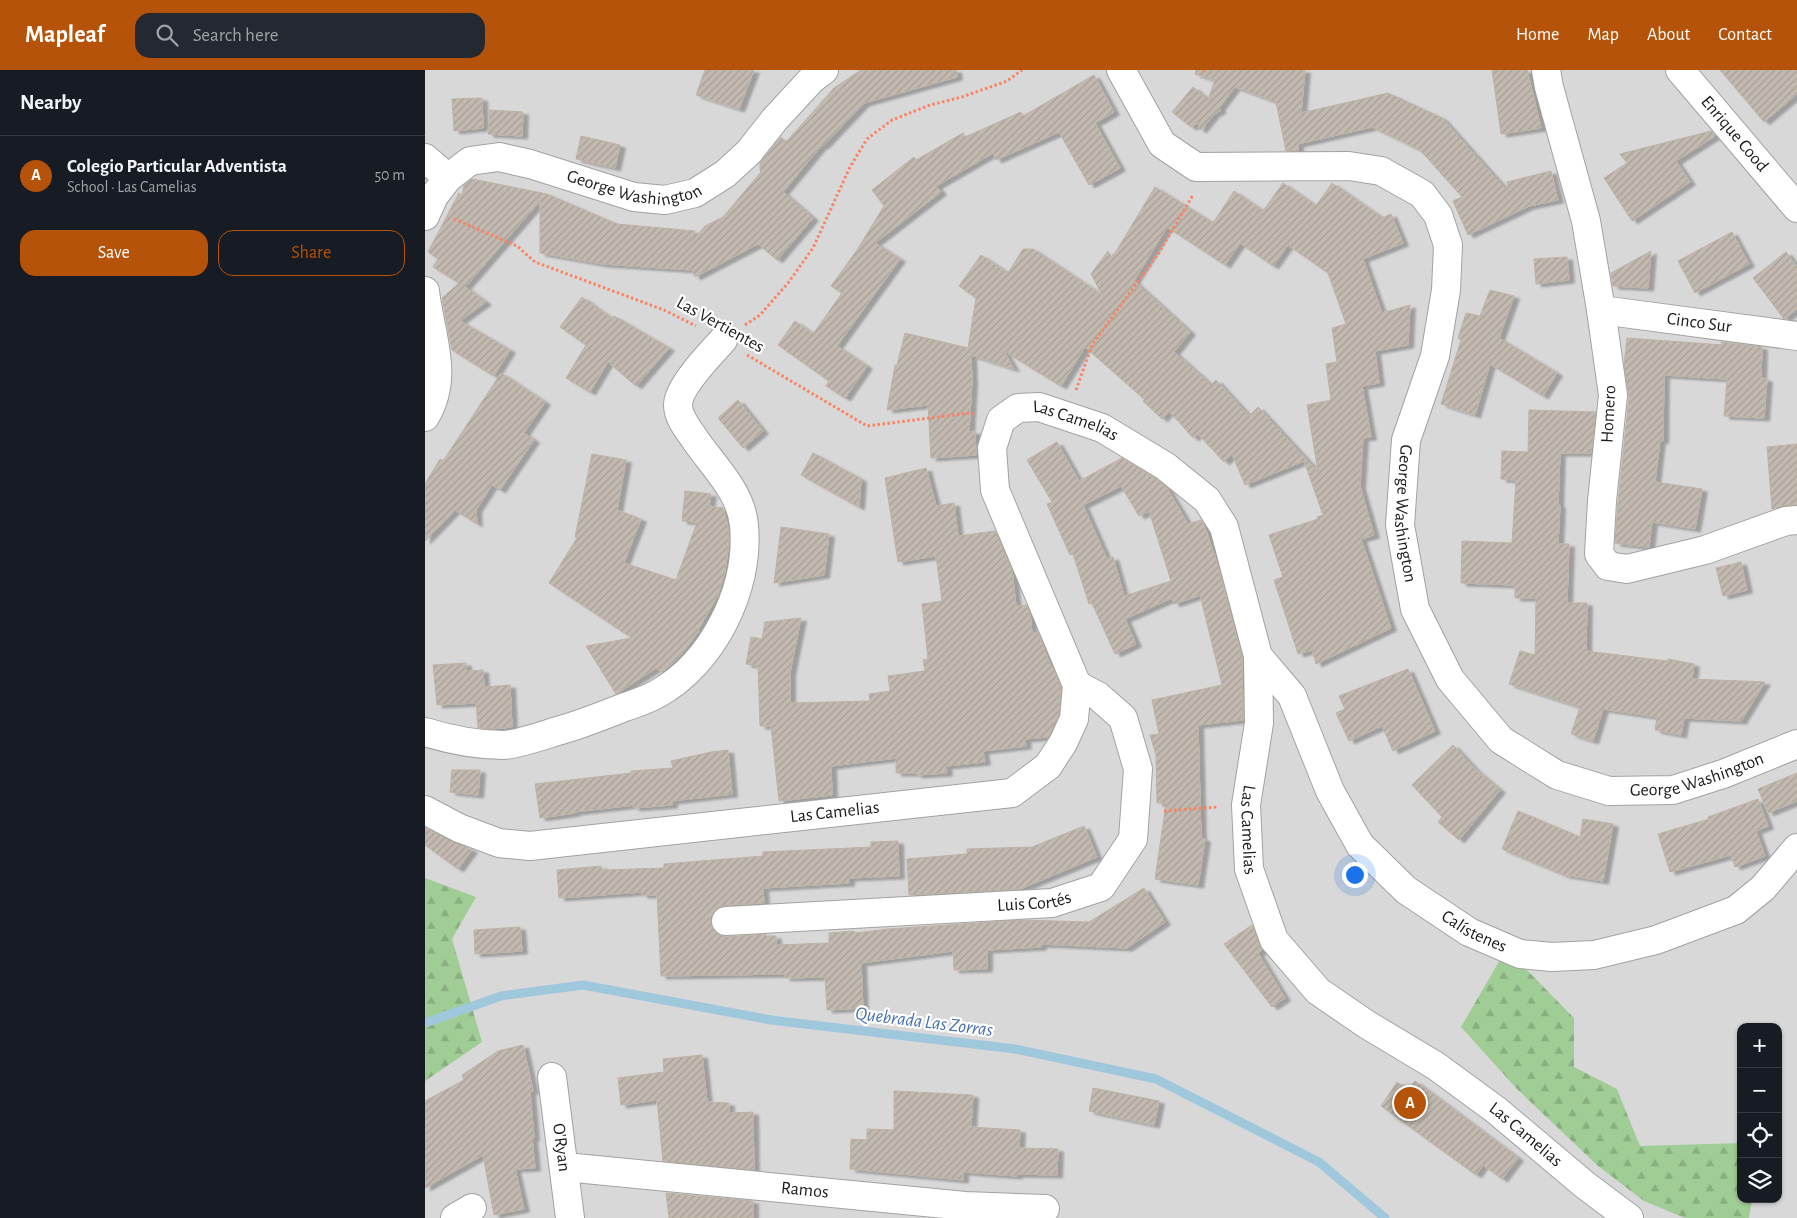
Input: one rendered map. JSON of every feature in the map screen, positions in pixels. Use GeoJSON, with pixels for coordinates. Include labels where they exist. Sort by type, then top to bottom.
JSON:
{"type":"FeatureCollection","features":[{"type":"Feature","properties":{"kind":"street","name":"George Washington"},"geometry":{"type":"LineString","coordinates":[[427,212],[434,196],[448,178],[470,161],[499,157],[530,164],[633,197],[665,200],[695,193],[725,174],[749,152],[781,112],[812,79],[824,70]]}},
{"type":"Feature","properties":{"kind":"street","name":"George Washington"},"geometry":{"type":"LineString","coordinates":[[1121,70],[1162,144],[1195,166],[1349,166],[1381,171],[1422,194],[1438,215],[1448,245],[1446,290],[1435,356],[1406,440],[1400,525],[1415,609],[1450,679],[1501,740],[1557,775],[1609,791],[1673,790],[1723,774],[1797,744]]}},
{"type":"Feature","properties":{"kind":"street","name":"Homero"},"geometry":{"type":"LineString","coordinates":[[1546,70],[1586,221],[1613,395],[1602,501],[1599,554],[1608,566],[1627,569],[1695,553],[1786,521],[1797,520]]}},
{"type":"Feature","properties":{"kind":"street","name":"Enrique Cood"},"geometry":{"type":"LineString","coordinates":[[1680,70],[1768,174],[1797,184]]}},
{"type":"Feature","properties":{"kind":"street"},"geometry":{"type":"LineString","coordinates":[[425,158],[448,178]]}},
{"type":"Feature","properties":{"kind":"street"},"geometry":{"type":"LineString","coordinates":[[1768,174],[1797,208]]}},
{"type":"Feature","properties":{"kind":"street"},"geometry":{"type":"LineString","coordinates":[[425,291],[436,345],[438,385],[432,405],[425,417]]}},
{"type":"Feature","properties":{"kind":"street","name":"Cinco Sur"},"geometry":{"type":"LineString","coordinates":[[1601,310],[1797,336]]}},
{"type":"Feature","properties":{"kind":"street"},"geometry":{"type":"LineString","coordinates":[[425,732],[456,741],[505,745],[576,726],[656,695],[685,675],[709,646],[733,605],[744,564],[744,525],[738,501],[682,422],[678,404],[687,383],[699,366],[723,340]]}},
{"type":"Feature","properties":{"kind":"street","name":"Las Camelias"},"geometry":{"type":"LineString","coordinates":[[425,810],[459,828],[499,843],[530,846],[1012,793],[1048,766],[1063,743],[1074,719],[1077,685],[995,490],[992,448],[1001,420],[1018,408],[1039,407],[1067,416],[1102,428],[1165,466],[1207,500],[1224,527],[1258,656],[1259,723],[1246,805],[1249,869],[1274,940],[1318,991],[1366,1024],[1436,1066],[1497,1110],[1585,1185],[1629,1218]]}},
{"type":"Feature","properties":{"kind":"street","name":"Calístenes"},"geometry":{"type":"LineString","coordinates":[[1258,656],[1292,696],[1330,791],[1360,845],[1405,890],[1469,932],[1520,954],[1552,957],[1594,955],[1656,940],[1736,910],[1763,888],[1797,848]]}},
{"type":"Feature","properties":{"kind":"street","name":"Luis Cortés"},"geometry":{"type":"LineString","coordinates":[[726,921],[1052,903],[1101,887],[1133,839],[1138,769],[1123,718],[1098,696],[1077,685]]}},
{"type":"Feature","properties":{"kind":"street","name":"O'Ryan"},"geometry":{"type":"LineString","coordinates":[[552,1078],[570,1218]]}},
{"type":"Feature","properties":{"kind":"street","name":"Ramos"},"geometry":{"type":"LineString","coordinates":[[565,1168],[966,1212],[1045,1208]]}},
{"type":"Feature","properties":{"kind":"path"},"geometry":{"type":"LineString","coordinates":[[723,340],[760,315],[788,283],[813,248],[850,167],[867,139],[892,120],[930,105],[961,97],[1007,81],[1022,70]]}},
{"type":"Feature","properties":{"kind":"path"},"geometry":{"type":"LineString","coordinates":[[1067,416],[1092,345],[1158,254],[1210,167]]}},
{"type":"Feature","properties":{"kind":"path","name":"Las Vertientes"},"geometry":{"type":"LineString","coordinates":[[427,212],[517,246],[535,262],[665,310],[723,340],[867,426],[969,413],[1001,420]]}},
{"type":"Feature","properties":{"kind":"path"},"geometry":{"type":"LineString","coordinates":[[1135,813],[1246,805]]}},
{"type":"Feature","properties":{"kind":"shaded area"},"geometry":{"type":"Polygon","coordinates":[[[425,70],[1797,70],[1797,1218],[425,1218],[425,70]]]}},
{"type":"Feature","properties":{"kind":"green space"},"geometry":{"type":"Polygon","coordinates":[[[425,878],[476,897],[452,939],[482,1042],[425,1081],[425,878]]]}},
{"type":"Feature","properties":{"kind":"green space"},"geometry":{"type":"Polygon","coordinates":[[[1501,958],[1528,971],[1574,1018],[1574,1067],[1617,1089],[1640,1146],[1737,1143],[1737,1203],[1751,1203],[1749,1218],[1685,1218],[1644,1201],[1598,1166],[1517,1089],[1461,1027],[1501,958]]]}},
{"type":"Feature","properties":{"kind":"building"},"geometry":{"type":"Polygon","coordinates":[[[705,70],[754,70],[739,109],[696,95],[705,70]]]}},
{"type":"Feature","properties":{"kind":"building"},"geometry":{"type":"Polygon","coordinates":[[[861,70],[956,70],[957,77],[864,103],[822,145],[783,192],[813,218],[777,260],[758,244],[695,277],[692,270],[603,264],[540,253],[540,201],[465,287],[486,302],[460,321],[510,350],[494,376],[452,350],[442,298],[459,283],[433,267],[438,259],[428,252],[459,193],[462,195],[464,185],[472,179],[547,194],[617,224],[695,231],[690,244],[705,226],[723,217],[761,172],[760,163],[781,137],[786,142],[834,88],[861,70]]]}},
{"type":"Feature","properties":{"kind":"building"},"geometry":{"type":"Polygon","coordinates":[[[1196,70],[1305,70],[1301,113],[1388,93],[1442,118],[1508,192],[1507,182],[1551,171],[1558,200],[1529,206],[1468,235],[1453,201],[1462,197],[1420,150],[1372,127],[1298,144],[1298,151],[1286,151],[1276,102],[1235,87],[1219,108],[1221,110],[1214,114],[1201,130],[1198,128],[1200,122],[1191,127],[1172,112],[1193,87],[1208,100],[1215,80],[1195,74],[1196,70]]]}},
{"type":"Feature","properties":{"kind":"building"},"geometry":{"type":"Polygon","coordinates":[[[1492,70],[1527,70],[1541,128],[1501,134],[1492,70]]]}},
{"type":"Feature","properties":{"kind":"building"},"geometry":{"type":"Polygon","coordinates":[[[1720,70],[1797,70],[1797,94],[1764,122],[1720,70]]]}},
{"type":"Feature","properties":{"kind":"building"},"geometry":{"type":"Polygon","coordinates":[[[1094,75],[1114,112],[1095,123],[1120,168],[1089,185],[1059,132],[996,160],[993,153],[936,186],[941,192],[875,243],[900,259],[837,346],[867,366],[845,398],[826,386],[829,381],[778,345],[795,321],[813,334],[842,293],[831,286],[857,250],[884,206],[872,190],[914,157],[916,160],[963,133],[965,137],[1021,112],[1023,116],[1094,75]]]}},
{"type":"Feature","properties":{"kind":"building"},"geometry":{"type":"Polygon","coordinates":[[[482,98],[483,128],[454,131],[452,99],[482,98]]]}},
{"type":"Feature","properties":{"kind":"building"},"geometry":{"type":"Polygon","coordinates":[[[490,110],[523,112],[522,136],[488,134],[490,110]]]}},
{"type":"Feature","properties":{"kind":"building"},"geometry":{"type":"Polygon","coordinates":[[[1711,131],[1715,136],[1676,161],[1690,182],[1632,221],[1604,178],[1627,163],[1620,154],[1711,131]]]}},
{"type":"Feature","properties":{"kind":"building"},"geometry":{"type":"Polygon","coordinates":[[[581,136],[620,145],[615,168],[576,159],[581,136]]]}},
{"type":"Feature","properties":{"kind":"building"},"geometry":{"type":"Polygon","coordinates":[[[1283,183],[1316,206],[1332,183],[1378,215],[1380,219],[1391,214],[1403,243],[1363,259],[1382,313],[1410,305],[1408,345],[1375,351],[1379,383],[1362,386],[1371,437],[1363,438],[1360,486],[1374,535],[1361,539],[1391,628],[1316,664],[1312,650],[1298,654],[1274,580],[1283,577],[1269,535],[1318,519],[1317,517],[1323,515],[1304,461],[1245,485],[1232,454],[1224,462],[1198,434],[1193,438],[1169,411],[1162,419],[1143,401],[1145,400],[1085,347],[1061,386],[1004,351],[1014,369],[971,355],[972,381],[969,432],[975,431],[976,455],[931,458],[928,405],[887,410],[895,365],[897,365],[905,333],[968,348],[976,298],[959,286],[981,255],[1008,273],[1023,249],[1033,249],[1102,295],[1091,274],[1108,251],[1112,258],[1155,187],[1213,223],[1234,191],[1263,211],[1283,183]],[[1167,227],[1134,281],[1190,332],[1174,352],[1211,385],[1216,380],[1249,416],[1258,407],[1318,472],[1307,405],[1331,400],[1326,364],[1337,362],[1332,328],[1346,324],[1328,273],[1288,245],[1273,266],[1240,243],[1225,265],[1167,227]]]}},
{"type":"Feature","properties":{"kind":"building"},"geometry":{"type":"Polygon","coordinates":[[[1732,232],[1749,264],[1695,293],[1678,261],[1732,232]]]}},
{"type":"Feature","properties":{"kind":"building"},"geometry":{"type":"Polygon","coordinates":[[[1651,251],[1648,288],[1613,286],[1611,273],[1651,251]]]}},
{"type":"Feature","properties":{"kind":"building"},"geometry":{"type":"Polygon","coordinates":[[[1786,252],[1797,267],[1797,309],[1784,319],[1753,278],[1786,252]]]}},
{"type":"Feature","properties":{"kind":"building"},"geometry":{"type":"Polygon","coordinates":[[[1567,257],[1569,280],[1536,284],[1534,259],[1567,257]]]}},
{"type":"Feature","properties":{"kind":"building"},"geometry":{"type":"Polygon","coordinates":[[[1490,290],[1514,296],[1499,338],[1557,373],[1543,396],[1490,364],[1475,415],[1441,404],[1461,340],[1458,338],[1466,313],[1480,316],[1490,290]]]}},
{"type":"Feature","properties":{"kind":"building"},"geometry":{"type":"Polygon","coordinates":[[[582,297],[612,319],[614,316],[669,348],[636,386],[608,362],[590,392],[566,378],[586,345],[560,327],[582,297]]]}},
{"type":"Feature","properties":{"kind":"building"},"geometry":{"type":"Polygon","coordinates":[[[1627,338],[1723,345],[1721,342],[1762,347],[1761,378],[1767,379],[1764,418],[1724,416],[1727,379],[1664,375],[1663,441],[1660,440],[1655,482],[1702,489],[1695,529],[1652,522],[1649,547],[1615,543],[1629,397],[1624,364],[1627,338]]]}},
{"type":"Feature","properties":{"kind":"building"},"geometry":{"type":"Polygon","coordinates":[[[501,373],[545,402],[524,433],[534,440],[500,490],[492,485],[476,510],[477,524],[455,510],[425,541],[425,484],[440,459],[443,461],[501,373]]]}},
{"type":"Feature","properties":{"kind":"building"},"geometry":{"type":"Polygon","coordinates":[[[738,400],[763,431],[743,448],[718,418],[738,400]]]}},
{"type":"Feature","properties":{"kind":"building"},"geometry":{"type":"Polygon","coordinates":[[[1529,410],[1596,412],[1591,453],[1560,453],[1558,544],[1569,544],[1567,603],[1587,603],[1586,651],[1667,661],[1668,659],[1694,664],[1692,679],[1765,682],[1741,721],[1684,718],[1681,735],[1655,730],[1657,717],[1603,709],[1593,741],[1571,734],[1580,707],[1509,684],[1520,651],[1535,655],[1536,598],[1515,598],[1515,585],[1461,583],[1462,541],[1512,543],[1516,480],[1501,479],[1502,451],[1528,452],[1529,410]]]}},
{"type":"Feature","properties":{"kind":"building"},"geometry":{"type":"Polygon","coordinates":[[[1057,442],[1079,481],[1122,458],[1167,488],[1188,524],[1201,520],[1204,525],[1218,566],[1242,658],[1243,720],[1198,725],[1201,838],[1205,839],[1198,885],[1155,879],[1166,803],[1157,803],[1156,755],[1150,735],[1159,734],[1152,700],[1222,685],[1200,595],[1174,604],[1172,598],[1125,619],[1136,644],[1115,654],[1092,603],[1089,604],[1073,554],[1070,555],[1047,504],[1052,502],[1027,460],[1057,442]],[[1121,486],[1083,505],[1107,559],[1113,557],[1124,596],[1171,581],[1149,511],[1139,516],[1121,486]]]}},
{"type":"Feature","properties":{"kind":"building"},"geometry":{"type":"Polygon","coordinates":[[[1797,444],[1797,505],[1784,505],[1772,509],[1767,447],[1797,444]]]}},
{"type":"Feature","properties":{"kind":"building"},"geometry":{"type":"Polygon","coordinates":[[[813,453],[861,479],[859,507],[801,475],[813,453]]]}},
{"type":"Feature","properties":{"kind":"building"},"geometry":{"type":"Polygon","coordinates":[[[592,454],[626,460],[617,510],[641,519],[624,563],[676,580],[697,522],[682,521],[685,491],[711,494],[709,506],[723,508],[728,527],[729,543],[725,571],[718,595],[699,631],[679,657],[667,668],[661,672],[656,668],[616,694],[586,646],[632,638],[549,583],[577,538],[575,537],[592,454]]]}},
{"type":"Feature","properties":{"kind":"building"},"geometry":{"type":"Polygon","coordinates":[[[926,468],[936,506],[954,503],[958,536],[995,531],[1012,570],[1016,606],[1026,605],[1030,612],[1032,634],[1038,632],[1051,667],[1061,687],[1059,715],[1048,737],[1025,739],[1026,746],[983,751],[985,762],[946,766],[947,773],[917,775],[916,773],[896,773],[896,758],[831,766],[832,795],[779,801],[771,726],[760,726],[758,666],[746,664],[751,637],[762,639],[765,622],[801,618],[790,673],[790,703],[870,701],[869,694],[890,691],[888,676],[925,671],[923,660],[928,659],[922,604],[942,601],[936,556],[898,562],[885,478],[926,468]]]}},
{"type":"Feature","properties":{"kind":"building"},"geometry":{"type":"Polygon","coordinates":[[[781,527],[829,534],[824,575],[774,583],[781,527]]]}},
{"type":"Feature","properties":{"kind":"building"},"geometry":{"type":"Polygon","coordinates":[[[1741,562],[1747,590],[1723,596],[1716,568],[1741,562]]]}},
{"type":"Feature","properties":{"kind":"building"},"geometry":{"type":"Polygon","coordinates":[[[466,663],[466,671],[483,670],[484,687],[510,685],[512,727],[478,728],[476,703],[437,705],[433,665],[466,663]]]}},
{"type":"Feature","properties":{"kind":"building"},"geometry":{"type":"Polygon","coordinates":[[[1408,669],[1435,731],[1393,751],[1382,726],[1349,741],[1336,713],[1345,709],[1339,696],[1408,669]]]}},
{"type":"Feature","properties":{"kind":"building"},"geometry":{"type":"Polygon","coordinates":[[[1453,745],[1476,770],[1500,790],[1459,840],[1438,822],[1442,817],[1412,785],[1453,745]]]}},
{"type":"Feature","properties":{"kind":"building"},"geometry":{"type":"Polygon","coordinates":[[[728,750],[732,794],[672,801],[672,805],[634,808],[634,805],[540,818],[535,784],[631,773],[631,771],[673,768],[671,761],[728,750]]]}},
{"type":"Feature","properties":{"kind":"building"},"geometry":{"type":"Polygon","coordinates":[[[452,770],[480,770],[478,795],[450,792],[452,770]]]}},
{"type":"Feature","properties":{"kind":"building"},"geometry":{"type":"Polygon","coordinates":[[[1797,773],[1797,801],[1768,813],[1758,789],[1797,773]]]}},
{"type":"Feature","properties":{"kind":"building"},"geometry":{"type":"Polygon","coordinates":[[[1758,799],[1768,826],[1756,831],[1765,856],[1735,867],[1731,855],[1670,872],[1658,834],[1709,819],[1708,817],[1758,799]]]}},
{"type":"Feature","properties":{"kind":"building"},"geometry":{"type":"Polygon","coordinates":[[[1518,811],[1580,837],[1583,819],[1613,824],[1603,881],[1565,875],[1502,849],[1518,811]]]}},
{"type":"Feature","properties":{"kind":"building"},"geometry":{"type":"Polygon","coordinates":[[[1084,826],[1097,857],[1020,889],[909,895],[907,859],[967,854],[967,849],[1032,847],[1084,826]]]}},
{"type":"Feature","properties":{"kind":"building"},"geometry":{"type":"Polygon","coordinates":[[[425,828],[472,850],[458,869],[425,845],[425,828]]]}},
{"type":"Feature","properties":{"kind":"building"},"geometry":{"type":"Polygon","coordinates":[[[898,841],[899,876],[849,878],[849,883],[763,888],[764,903],[725,905],[717,908],[712,914],[710,921],[713,929],[719,935],[726,937],[766,934],[766,936],[776,936],[776,945],[829,943],[829,933],[854,931],[855,933],[1021,920],[1089,922],[1144,888],[1165,922],[1127,948],[1041,944],[1041,947],[987,950],[987,969],[954,970],[953,951],[861,963],[863,1008],[827,1010],[825,977],[785,978],[785,974],[661,976],[657,895],[642,895],[642,892],[559,898],[557,870],[601,866],[602,870],[664,868],[664,864],[763,856],[763,852],[871,847],[871,842],[898,841]]]}},
{"type":"Feature","properties":{"kind":"building"},"geometry":{"type":"Polygon","coordinates":[[[1252,925],[1262,950],[1258,953],[1285,998],[1272,1007],[1224,944],[1252,925]]]}},
{"type":"Feature","properties":{"kind":"building"},"geometry":{"type":"Polygon","coordinates":[[[520,927],[522,951],[475,954],[474,930],[520,927]]]}},
{"type":"Feature","properties":{"kind":"building"},"geometry":{"type":"Polygon","coordinates":[[[523,1045],[533,1091],[530,1091],[535,1168],[515,1169],[524,1209],[494,1215],[483,1155],[425,1188],[425,1101],[464,1080],[462,1075],[498,1051],[523,1045]]]}},
{"type":"Feature","properties":{"kind":"building"},"geometry":{"type":"Polygon","coordinates":[[[702,1055],[707,1102],[729,1103],[729,1113],[753,1112],[754,1170],[663,1161],[657,1100],[621,1105],[618,1078],[664,1072],[663,1059],[702,1055]]]}},
{"type":"Feature","properties":{"kind":"building"},"geometry":{"type":"Polygon","coordinates":[[[1415,1081],[1518,1158],[1502,1179],[1483,1165],[1476,1175],[1381,1106],[1397,1082],[1408,1090],[1415,1081]]]}},
{"type":"Feature","properties":{"kind":"building"},"geometry":{"type":"Polygon","coordinates":[[[1093,1088],[1159,1101],[1154,1125],[1089,1111],[1093,1088]]]}},
{"type":"Feature","properties":{"kind":"building"},"geometry":{"type":"Polygon","coordinates":[[[894,1091],[973,1095],[971,1127],[1020,1130],[1019,1148],[1058,1149],[1057,1175],[1017,1174],[1017,1176],[963,1172],[963,1180],[850,1169],[851,1139],[867,1140],[867,1129],[894,1130],[894,1091]]]}},
{"type":"Feature","properties":{"kind":"building"},"geometry":{"type":"Polygon","coordinates":[[[666,1193],[753,1201],[753,1218],[669,1218],[666,1193]]]}},
{"type":"Feature","properties":{"kind":"waterway","name":"Quebrada Las Zorras"},"geometry":{"type":"LineString","coordinates":[[425,1023],[501,996],[583,985],[771,1020],[1015,1049],[1156,1079],[1319,1162],[1385,1218]]}},
{"type":"Feature","properties":{"kind":"place","name":"Colegio Particular Adventista"},"geometry":{"type":"Point","coordinates":[1410,1103]}}]}
